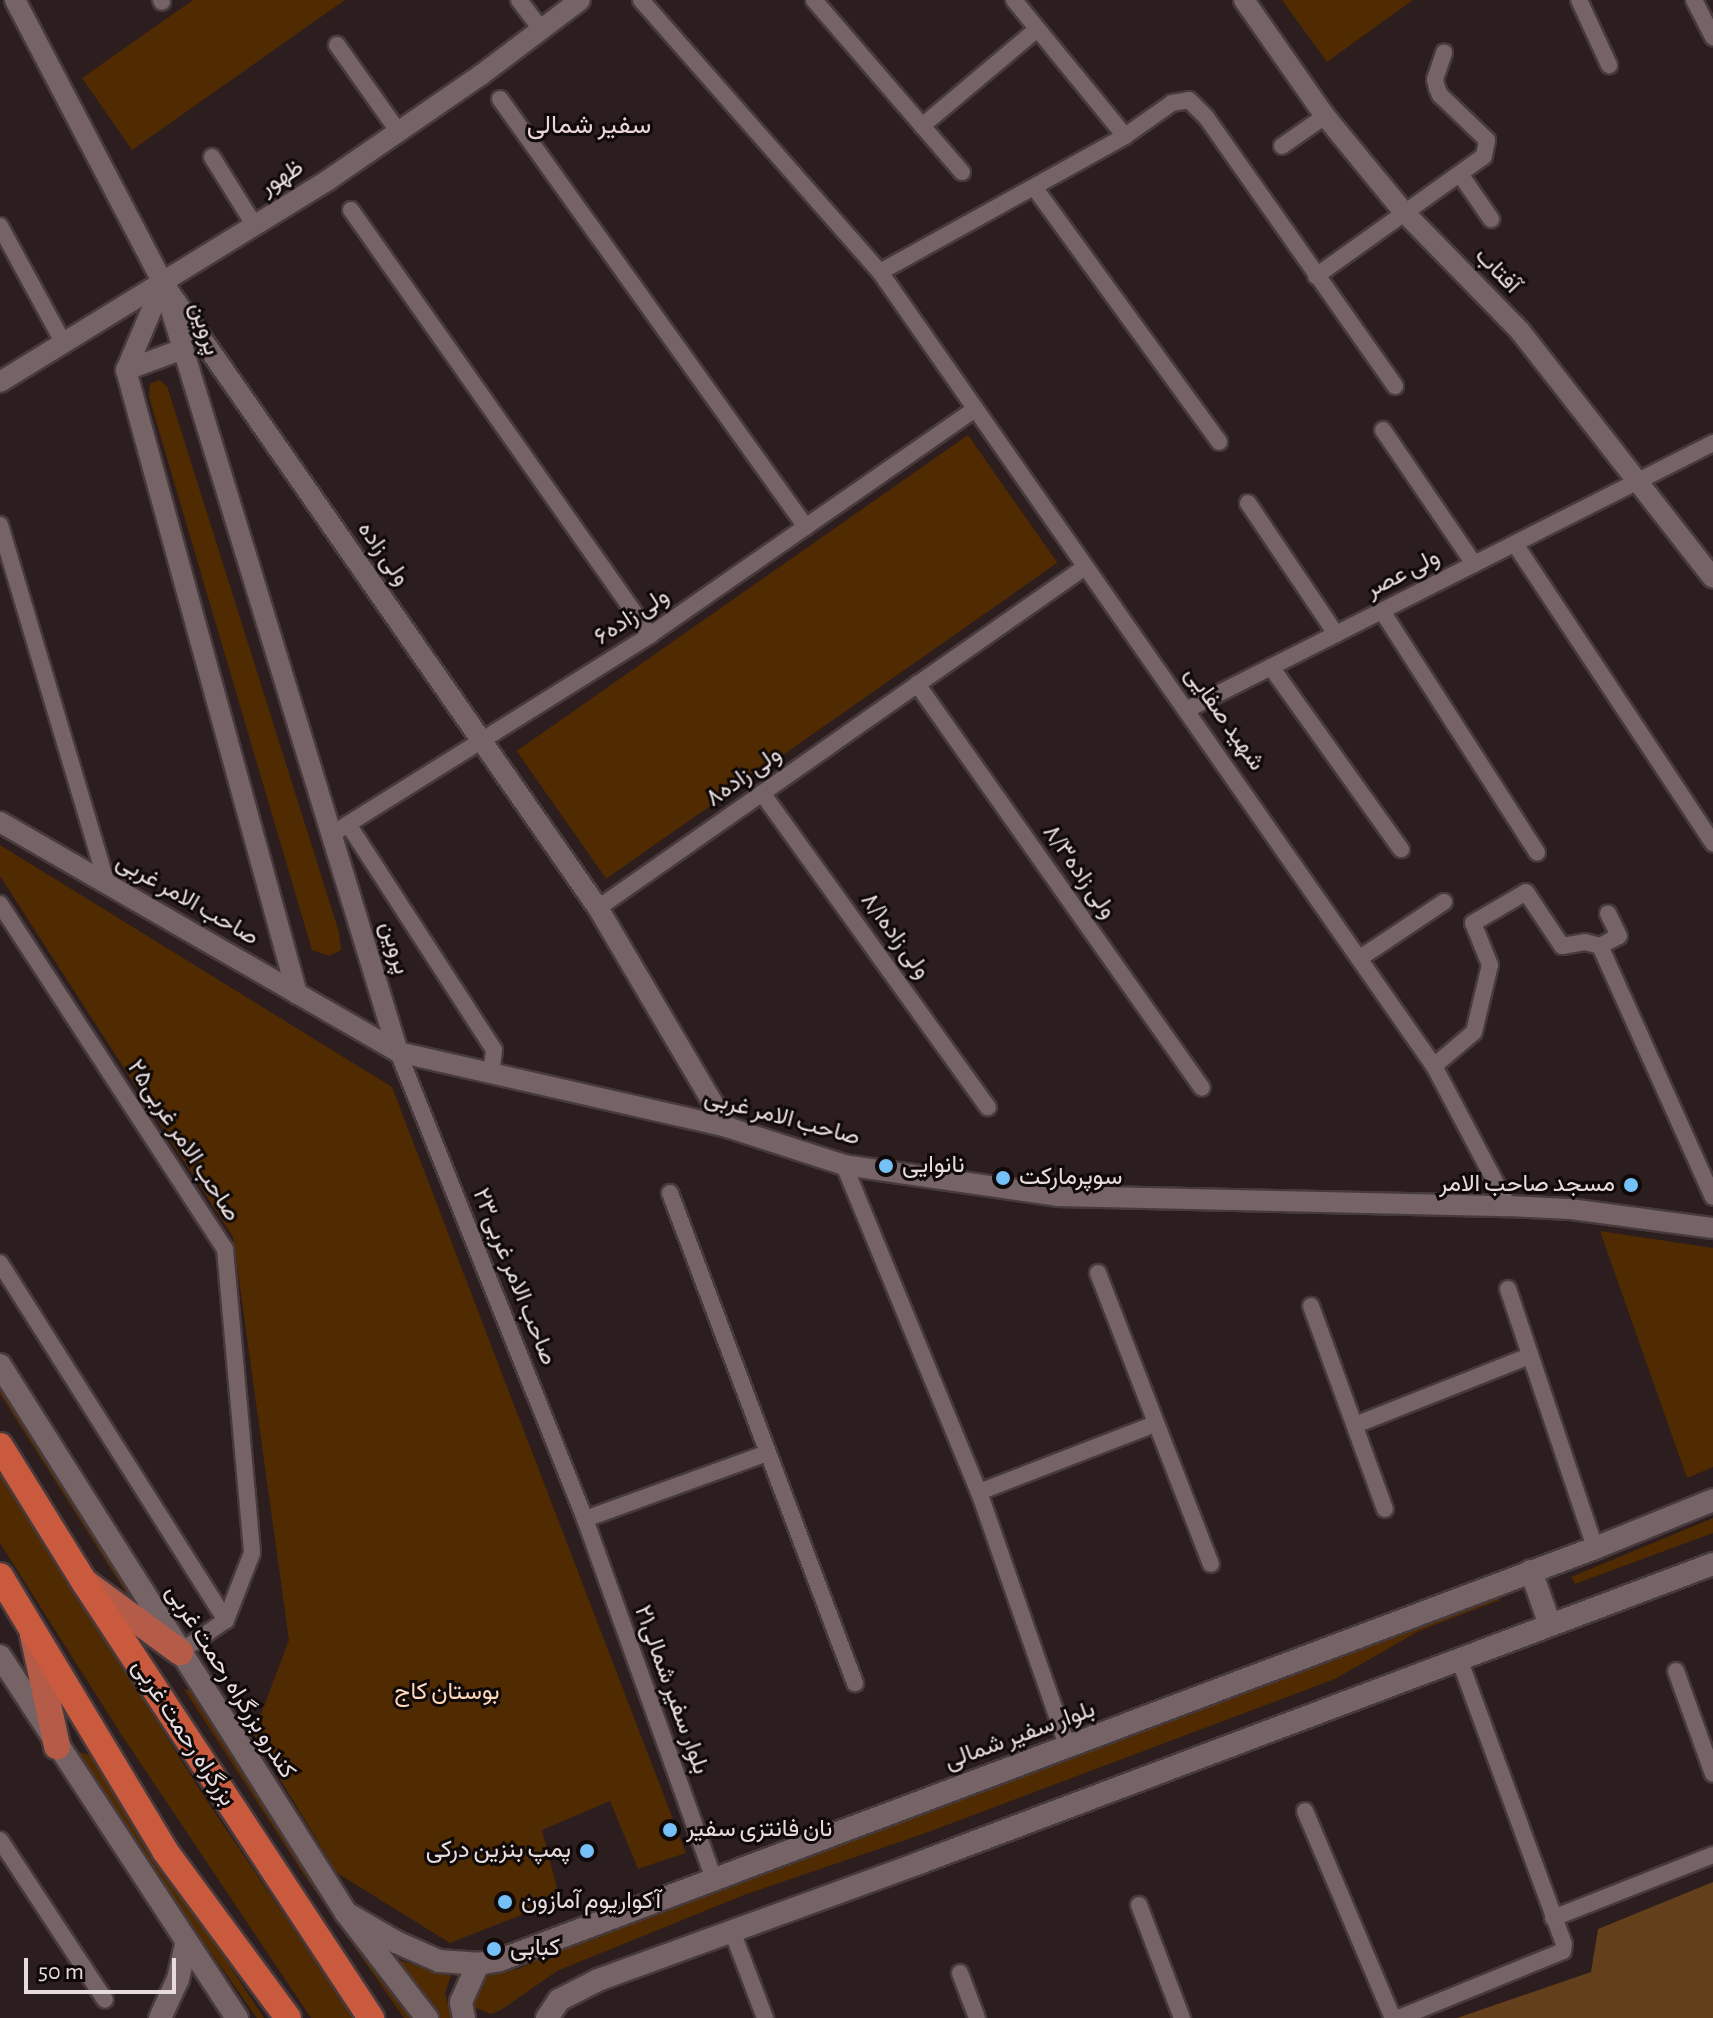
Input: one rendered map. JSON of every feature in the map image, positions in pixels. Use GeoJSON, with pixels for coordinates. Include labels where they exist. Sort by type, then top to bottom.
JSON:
{"type":"FeatureCollection","features":[{"type":"Feature","properties":{"kind":"highway","name":"بزرگراه رحمت غربی"},"geometry":{"type":"LineString","coordinates":[[0,1446],[85,1583],[371,2018]]}},
{"type":"Feature","properties":{"kind":"highway"},"geometry":{"type":"LineString","coordinates":[[0,1576],[165,1851],[288,2018]]}},
{"type":"Feature","properties":{"kind":"main road","name":"کندرو بزرگراه رحمت غربی"},"geometry":{"type":"LineString","coordinates":[[0,1365],[346,1913],[427,2018]]}},
{"type":"Feature","properties":{"kind":"main road","name":"بلوار سفیر شمالی"},"geometry":{"type":"LineString","coordinates":[[346,1913],[396,1942],[439,1961],[478,1964],[500,1960],[713,1877],[1595,1548],[1713,1500]]}},
{"type":"Feature","properties":{"kind":"main road"},"geometry":{"type":"LineString","coordinates":[[529,2018],[553,2009],[598,1980],[1713,1564]]}},
{"type":"Feature","properties":{"kind":"main road"},"geometry":{"type":"LineString","coordinates":[[1531,1571],[1550,1625]]}},
{"type":"Feature","properties":{"kind":"main road"},"geometry":{"type":"LineString","coordinates":[[85,1583],[180,1652]]}},
{"type":"Feature","properties":{"kind":"main road"},"geometry":{"type":"LineString","coordinates":[[31,1627],[57,1746]]}},
{"type":"Feature","properties":{"kind":"main road"},"geometry":{"type":"LineString","coordinates":[[0,1656],[186,1945],[237,2018]]}},
{"type":"Feature","properties":{"kind":"main road"},"geometry":{"type":"LineString","coordinates":[[160,2018],[178,1979],[186,1945]]}},
{"type":"Feature","properties":{"kind":"main road"},"geometry":{"type":"LineString","coordinates":[[464,2018],[461,2002],[478,1964]]}},
{"type":"Feature","properties":{"kind":"street","name":"ولی زاده"},"geometry":{"type":"LineString","coordinates":[[15,0],[163,283],[598,908],[727,1127]]}},
{"type":"Feature","properties":{"kind":"street"},"geometry":{"type":"LineString","coordinates":[[519,0],[540,28]]}},
{"type":"Feature","properties":{"kind":"street","name":"ظهور"},"geometry":{"type":"LineString","coordinates":[[0,382],[255,226],[481,75],[580,0]]}},
{"type":"Feature","properties":{"kind":"street","name":"شهید صفایی"},"geometry":{"type":"LineString","coordinates":[[641,0],[880,272],[1188,709],[1434,1066],[1508,1206]]}},
{"type":"Feature","properties":{"kind":"street"},"geometry":{"type":"LineString","coordinates":[[814,0],[962,172]]}},
{"type":"Feature","properties":{"kind":"street"},"geometry":{"type":"LineString","coordinates":[[1014,0],[1125,136]]}},
{"type":"Feature","properties":{"kind":"street","name":"آفتاب"},"geometry":{"type":"LineString","coordinates":[[1244,0],[1325,116],[1403,211],[1520,331],[1713,578]]}},
{"type":"Feature","properties":{"kind":"street"},"geometry":{"type":"LineString","coordinates":[[1579,0],[1609,65]]}},
{"type":"Feature","properties":{"kind":"street"},"geometry":{"type":"LineString","coordinates":[[1694,0],[1713,37]]}},
{"type":"Feature","properties":{"kind":"street"},"geometry":{"type":"LineString","coordinates":[[922,126],[1037,29]]}},
{"type":"Feature","properties":{"kind":"street"},"geometry":{"type":"LineString","coordinates":[[337,45],[398,131]]}},
{"type":"Feature","properties":{"kind":"street"},"geometry":{"type":"LineString","coordinates":[[1316,276],[1403,211],[1460,174],[1488,149],[1487,140],[1440,95],[1435,79],[1444,53]]}},
{"type":"Feature","properties":{"kind":"street"},"geometry":{"type":"LineString","coordinates":[[500,99],[806,527]]}},
{"type":"Feature","properties":{"kind":"street"},"geometry":{"type":"LineString","coordinates":[[880,272],[1125,136],[1172,103],[1189,100],[1206,117],[1395,386]]}},
{"type":"Feature","properties":{"kind":"street"},"geometry":{"type":"LineString","coordinates":[[1282,146],[1325,116]]}},
{"type":"Feature","properties":{"kind":"street"},"geometry":{"type":"LineString","coordinates":[[212,157],[255,226]]}},
{"type":"Feature","properties":{"kind":"street"},"geometry":{"type":"LineString","coordinates":[[1460,174],[1491,219]]}},
{"type":"Feature","properties":{"kind":"street"},"geometry":{"type":"LineString","coordinates":[[1034,187],[1219,442]]}},
{"type":"Feature","properties":{"kind":"street"},"geometry":{"type":"LineString","coordinates":[[351,210],[650,635]]}},
{"type":"Feature","properties":{"kind":"street"},"geometry":{"type":"LineString","coordinates":[[0,226],[63,342]]}},
{"type":"Feature","properties":{"kind":"street","name":"پروین"},"geometry":{"type":"LineString","coordinates":[[163,283],[340,829],[398,1052]]}},
{"type":"Feature","properties":{"kind":"street","name":"پروین"},"geometry":{"type":"LineString","coordinates":[[126,370],[163,283]]}},
{"type":"Feature","properties":{"kind":"street"},"geometry":{"type":"LineString","coordinates":[[183,349],[126,370],[297,994]]}},
{"type":"Feature","properties":{"kind":"street","name":"ولی زاده۶"},"geometry":{"type":"LineString","coordinates":[[340,829],[650,635],[975,409]]}},
{"type":"Feature","properties":{"kind":"street"},"geometry":{"type":"LineString","coordinates":[[1383,430],[1474,564]]}},
{"type":"Feature","properties":{"kind":"street","name":"ولی عصر"},"geometry":{"type":"LineString","coordinates":[[1188,709],[1713,443]]}},
{"type":"Feature","properties":{"kind":"street"},"geometry":{"type":"LineString","coordinates":[[1248,503],[1336,634]]}},
{"type":"Feature","properties":{"kind":"street"},"geometry":{"type":"LineString","coordinates":[[0,525],[107,883]]}},
{"type":"Feature","properties":{"kind":"street"},"geometry":{"type":"LineString","coordinates":[[1515,544],[1713,843]]}},
{"type":"Feature","properties":{"kind":"street","name":"ولی زاده۸"},"geometry":{"type":"LineString","coordinates":[[598,908],[1085,567]]}},
{"type":"Feature","properties":{"kind":"street"},"geometry":{"type":"LineString","coordinates":[[1382,611],[1537,852]]}},
{"type":"Feature","properties":{"kind":"street"},"geometry":{"type":"LineString","coordinates":[[1271,667],[1401,849]]}},
{"type":"Feature","properties":{"kind":"street","name":"ولی زاده۸/۳"},"geometry":{"type":"LineString","coordinates":[[917,684],[1202,1088]]}},
{"type":"Feature","properties":{"kind":"street","name":"ولی زاده۸/۱"},"geometry":{"type":"LineString","coordinates":[[762,793],[988,1107]]}},
{"type":"Feature","properties":{"kind":"street","name":"صاحب الامر غربی"},"geometry":{"type":"LineString","coordinates":[[0,822],[398,1052],[727,1127],[844,1165],[1058,1196],[1570,1209],[1713,1228]]}},
{"type":"Feature","properties":{"kind":"street"},"geometry":{"type":"LineString","coordinates":[[340,829],[494,1050],[491,1074]]}},
{"type":"Feature","properties":{"kind":"street"},"geometry":{"type":"LineString","coordinates":[[1434,1066],[1474,1032],[1490,965],[1473,923],[1526,892],[1562,946],[1585,942],[1600,946],[1619,936],[1608,913]]}},
{"type":"Feature","properties":{"kind":"street"},"geometry":{"type":"LineString","coordinates":[[1360,958],[1444,902]]}},
{"type":"Feature","properties":{"kind":"street","name":"صاحب الامر غربی۲۵"},"geometry":{"type":"LineString","coordinates":[[0,904],[225,1249],[252,1553],[226,1620]]}},
{"type":"Feature","properties":{"kind":"street"},"geometry":{"type":"LineString","coordinates":[[1600,946],[1713,1197]]}},
{"type":"Feature","properties":{"kind":"street","name":"صاحب الامر غربی۲۳"},"geometry":{"type":"LineString","coordinates":[[398,1052],[585,1519]]}},
{"type":"Feature","properties":{"kind":"street"},"geometry":{"type":"LineString","coordinates":[[844,1165],[979,1492],[1068,1747]]}},
{"type":"Feature","properties":{"kind":"street"},"geometry":{"type":"LineString","coordinates":[[670,1193],[855,1683]]}},
{"type":"Feature","properties":{"kind":"street"},"geometry":{"type":"LineString","coordinates":[[0,1263],[226,1620],[180,1652]]}},
{"type":"Feature","properties":{"kind":"street"},"geometry":{"type":"LineString","coordinates":[[1098,1273],[1211,1564]]}},
{"type":"Feature","properties":{"kind":"street"},"geometry":{"type":"LineString","coordinates":[[1508,1289],[1595,1548]]}},
{"type":"Feature","properties":{"kind":"street"},"geometry":{"type":"LineString","coordinates":[[1311,1306],[1385,1509]]}},
{"type":"Feature","properties":{"kind":"street"},"geometry":{"type":"LineString","coordinates":[[1355,1425],[1529,1356]]}},
{"type":"Feature","properties":{"kind":"street"},"geometry":{"type":"LineString","coordinates":[[979,1492],[1155,1424]]}},
{"type":"Feature","properties":{"kind":"street"},"geometry":{"type":"LineString","coordinates":[[585,1519],[767,1453]]}},
{"type":"Feature","properties":{"kind":"street","name":"بلوار سفیر شمالی۲۱"},"geometry":{"type":"LineString","coordinates":[[585,1519],[713,1877]]}},
{"type":"Feature","properties":{"kind":"street"},"geometry":{"type":"LineString","coordinates":[[1305,1811],[1392,2016],[1399,2018],[1559,1955],[1564,1944],[1459,1659]]}},
{"type":"Feature","properties":{"kind":"street"},"geometry":{"type":"LineString","coordinates":[[1676,1671],[1713,1774]]}},
{"type":"Feature","properties":{"kind":"street"},"geometry":{"type":"LineString","coordinates":[[0,1840],[105,2000]]}},
{"type":"Feature","properties":{"kind":"street"},"geometry":{"type":"LineString","coordinates":[[1553,1918],[1713,1855]]}},
{"type":"Feature","properties":{"kind":"street"},"geometry":{"type":"LineString","coordinates":[[1139,1905],[1182,2018]]}},
{"type":"Feature","properties":{"kind":"street"},"geometry":{"type":"LineString","coordinates":[[732,1931],[765,2018]]}},
{"type":"Feature","properties":{"kind":"street"},"geometry":{"type":"LineString","coordinates":[[960,1973],[977,2018]]}},
{"type":"Feature","properties":{"kind":"green space"},"geometry":{"type":"Polygon","coordinates":[[[193,0],[345,0],[132,150],[82,78],[193,0]]]}},
{"type":"Feature","properties":{"kind":"green space"},"geometry":{"type":"Polygon","coordinates":[[[1282,0],[1413,0],[1327,62],[1282,0]]]}},
{"type":"Feature","properties":{"kind":"green space"},"geometry":{"type":"Polygon","coordinates":[[[159,380],[167,386],[339,932],[341,950],[329,956],[312,950],[149,397],[150,384],[159,380]]]}},
{"type":"Feature","properties":{"kind":"green space"},"geometry":{"type":"Polygon","coordinates":[[[968,435],[1057,563],[606,879],[517,751],[968,435]]]}},
{"type":"Feature","properties":{"kind":"green space","name":"بوستان کاج"},"geometry":{"type":"Polygon","coordinates":[[[0,845],[392,1087],[686,1853],[638,1869],[610,1801],[542,1830],[560,1900],[450,1943],[337,1873],[253,1735],[289,1640],[233,1237],[0,876],[0,845]]]}},
{"type":"Feature","properties":{"kind":"green space"},"geometry":{"type":"Polygon","coordinates":[[[1600,1231],[1713,1248],[1713,1467],[1687,1478],[1600,1231]]]}},
{"type":"Feature","properties":{"kind":"green space"},"geometry":{"type":"Polygon","coordinates":[[[0,1381],[150,1619],[133,1604],[0,1394],[0,1381]]]}},
{"type":"Feature","properties":{"kind":"green space"},"geometry":{"type":"Polygon","coordinates":[[[0,1472],[207,1801],[354,2018],[311,2018],[121,1734],[0,1543],[0,1472]]]}},
{"type":"Feature","properties":{"kind":"green space"},"geometry":{"type":"Polygon","coordinates":[[[1713,1518],[1713,1533],[1575,1584],[1571,1577],[1713,1518]]]}},
{"type":"Feature","properties":{"kind":"green space"},"geometry":{"type":"Polygon","coordinates":[[[1499,1593],[1500,1600],[1419,1631],[1335,1679],[923,1834],[744,1895],[557,1971],[491,2014],[476,2008],[470,1997],[476,1982],[497,1972],[518,1969],[632,1918],[1499,1593]]]}},
{"type":"Feature","properties":{"kind":"green space"},"geometry":{"type":"Polygon","coordinates":[[[184,1689],[196,1692],[414,2018],[404,2018],[304,1875],[184,1689]]]}},
{"type":"Feature","properties":{"kind":"green space"},"geometry":{"type":"Polygon","coordinates":[[[75,1751],[93,1756],[264,2018],[257,2018],[156,1875],[75,1751]]]}},
{"type":"Feature","properties":{"kind":"green space"},"geometry":{"type":"Polygon","coordinates":[[[395,1959],[451,1975],[445,1993],[452,2018],[438,2018],[395,1959]]]}},
{"type":"Feature","properties":{"kind":"shaded area"},"geometry":{"type":"Polygon","coordinates":[[[1713,1882],[1713,2018],[1457,2018],[1591,1972],[1598,1929],[1713,1882]]]}},
{"type":"Feature","properties":{"kind":"place","name":"نانوایی"},"geometry":{"type":"Point","coordinates":[886,1166]}},
{"type":"Feature","properties":{"kind":"place","name":"سوپرمارکت"},"geometry":{"type":"Point","coordinates":[1003,1178]}},
{"type":"Feature","properties":{"kind":"place","name":"مسجد صاحب الامر"},"geometry":{"type":"Point","coordinates":[1631,1185]}},
{"type":"Feature","properties":{"kind":"place","name":"نان فانتزی سفیر"},"geometry":{"type":"Point","coordinates":[670,1830]}},
{"type":"Feature","properties":{"kind":"place","name":"پمپ بنزین درکی"},"geometry":{"type":"Point","coordinates":[587,1851]}},
{"type":"Feature","properties":{"kind":"place","name":"آکواریوم آمازون"},"geometry":{"type":"Point","coordinates":[505,1902]}},
{"type":"Feature","properties":{"kind":"place","name":"کبابی"},"geometry":{"type":"Point","coordinates":[494,1949]}},
{"type":"Feature","properties":{"kind":"district","name":"سفیر شمالی"},"geometry":{"type":"Point","coordinates":[589,126]}}]}
